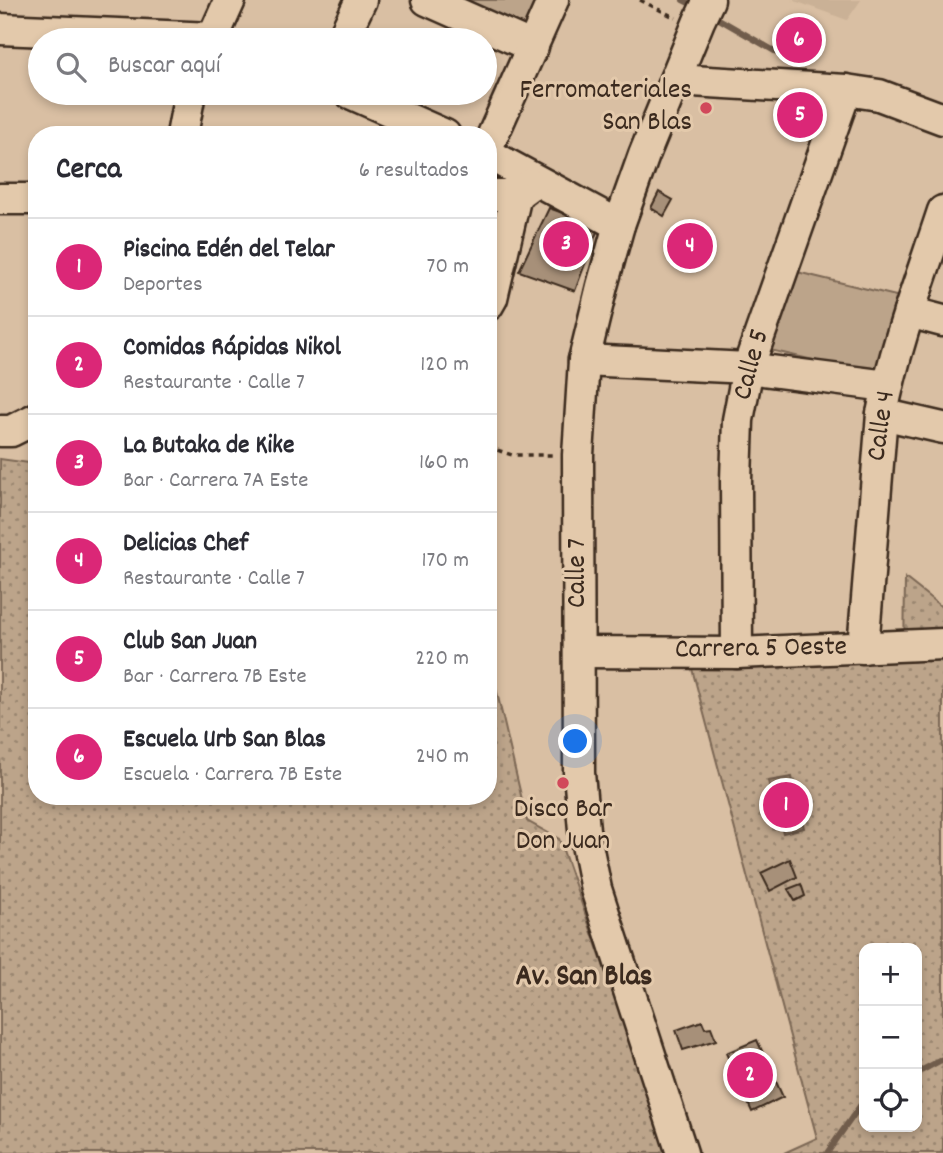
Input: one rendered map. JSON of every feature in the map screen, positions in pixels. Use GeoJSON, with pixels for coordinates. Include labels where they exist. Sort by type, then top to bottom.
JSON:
{"type":"FeatureCollection","features":[{"type":"Feature","properties":{"kind":"street"},"geometry":{"type":"LineString","coordinates":[[219,28],[230,0]]}},
{"type":"Feature","properties":{"kind":"street"},"geometry":{"type":"LineString","coordinates":[[348,28],[361,0]]}},
{"type":"Feature","properties":{"kind":"street"},"geometry":{"type":"LineString","coordinates":[[427,0],[490,28]]}},
{"type":"Feature","properties":{"kind":"street"},"geometry":{"type":"LineString","coordinates":[[497,126],[553,0]]}},
{"type":"Feature","properties":{"kind":"street","name":"Calle 7"},"geometry":{"type":"LineString","coordinates":[[682,1153],[596,889],[584,830],[579,774],[578,455],[584,360],[620,225],[644,155],[703,13]]}},
{"type":"Feature","properties":{"kind":"street"},"geometry":{"type":"LineString","coordinates":[[0,29],[28,30]]}},
{"type":"Feature","properties":{"kind":"street"},"geometry":{"type":"LineString","coordinates":[[497,31],[533,47]]}},
{"type":"Feature","properties":{"kind":"street"},"geometry":{"type":"LineString","coordinates":[[675,80],[846,90],[879,95],[943,119]]}},
{"type":"Feature","properties":{"kind":"street","name":"Calle 5"},"geometry":{"type":"LineString","coordinates":[[737,653],[738,420],[748,368],[846,90]]}},
{"type":"Feature","properties":{"kind":"street"},"geometry":{"type":"LineString","coordinates":[[184,126],[188,105]]}},
{"type":"Feature","properties":{"kind":"street"},"geometry":{"type":"LineString","coordinates":[[377,105],[425,126]]}},
{"type":"Feature","properties":{"kind":"street"},"geometry":{"type":"LineString","coordinates":[[497,166],[514,190],[620,225]]}},
{"type":"Feature","properties":{"kind":"street"},"geometry":{"type":"LineString","coordinates":[[497,265],[514,190]]}},
{"type":"Feature","properties":{"kind":"street"},"geometry":{"type":"LineString","coordinates":[[0,198],[28,199]]}},
{"type":"Feature","properties":{"kind":"street","name":"Calle 4"},"geometry":{"type":"LineString","coordinates":[[863,648],[884,400],[909,312],[943,211]]}},
{"type":"Feature","properties":{"kind":"street"},"geometry":{"type":"LineString","coordinates":[[909,312],[943,321]]}},
{"type":"Feature","properties":{"kind":"street"},"geometry":{"type":"LineString","coordinates":[[584,360],[748,368],[884,400],[943,428]]}},
{"type":"Feature","properties":{"kind":"street"},"geometry":{"type":"LineString","coordinates":[[0,431],[10,431],[28,422]]}},
{"type":"Feature","properties":{"kind":"street","name":"Carrera 5 Oeste"},"geometry":{"type":"LineString","coordinates":[[579,652],[737,653],[943,644]]}},
{"type":"Feature","properties":{"kind":"path"},"geometry":{"type":"LineString","coordinates":[[640,0],[703,13]]}},
{"type":"Feature","properties":{"kind":"path"},"geometry":{"type":"LineString","coordinates":[[497,450],[512,455],[578,455]]}},
{"type":"Feature","properties":{"kind":"shaded area"},"geometry":{"type":"Polygon","coordinates":[[[459,0],[547,0],[533,31],[459,0]]]}},
{"type":"Feature","properties":{"kind":"shaded area"},"geometry":{"type":"Polygon","coordinates":[[[792,0],[861,0],[847,20],[792,0]]]}},
{"type":"Feature","properties":{"kind":"shaded area"},"geometry":{"type":"Polygon","coordinates":[[[793,271],[900,297],[878,375],[770,350],[793,271]]]}},
{"type":"Feature","properties":{"kind":"shaded area"},"geometry":{"type":"Polygon","coordinates":[[[0,459],[28,463],[28,805],[497,805],[497,693],[527,821],[559,839],[669,1153],[0,1153],[0,459]]]}},
{"type":"Feature","properties":{"kind":"shaded area"},"geometry":{"type":"Polygon","coordinates":[[[905,578],[943,608],[943,1153],[784,1153],[817,1138],[691,665],[904,661],[905,578]]]}},
{"type":"Feature","properties":{"kind":"shaded area"},"geometry":{"type":"Polygon","coordinates":[[[792,777],[804,828],[783,833],[768,781],[792,777]]]}},
{"type":"Feature","properties":{"kind":"building"},"geometry":{"type":"Polygon","coordinates":[[[659,192],[673,200],[664,216],[651,208],[659,192]]]}},
{"type":"Feature","properties":{"kind":"building"},"geometry":{"type":"Polygon","coordinates":[[[549,208],[599,226],[575,291],[519,271],[549,208]]]}},
{"type":"Feature","properties":{"kind":"building"},"geometry":{"type":"Polygon","coordinates":[[[790,859],[797,877],[770,891],[761,873],[790,859]]]}},
{"type":"Feature","properties":{"kind":"building"},"geometry":{"type":"Polygon","coordinates":[[[801,884],[805,896],[795,901],[788,889],[801,884]]]}},
{"type":"Feature","properties":{"kind":"building"},"geometry":{"type":"Polygon","coordinates":[[[702,1021],[705,1028],[711,1027],[716,1040],[683,1050],[676,1030],[702,1021]]]}},
{"type":"Feature","properties":{"kind":"building"},"geometry":{"type":"Polygon","coordinates":[[[757,1040],[783,1097],[752,1112],[726,1053],[757,1040]]]}},
{"type":"Feature","properties":{"kind":"waterway"},"geometry":{"type":"LineString","coordinates":[[683,0],[697,7]]}},
{"type":"Feature","properties":{"kind":"waterway"},"geometry":{"type":"LineString","coordinates":[[712,15],[790,60]]}},
{"type":"Feature","properties":{"kind":"waterway"},"geometry":{"type":"LineString","coordinates":[[922,1070],[943,1059]]}},
{"type":"Feature","properties":{"kind":"waterway"},"geometry":{"type":"LineString","coordinates":[[827,1153],[859,1107]]}},
{"type":"Feature","properties":{"kind":"place","name":"Escuela Urb San Blas"},"geometry":{"type":"Point","coordinates":[799,40]}},
{"type":"Feature","properties":{"kind":"place","name":"Ferromateriales San Blas"},"geometry":{"type":"Point","coordinates":[706,108]}},
{"type":"Feature","properties":{"kind":"place","name":"Club San Juan"},"geometry":{"type":"Point","coordinates":[800,115]}},
{"type":"Feature","properties":{"kind":"place","name":"La Butaka de Kike"},"geometry":{"type":"Point","coordinates":[566,244]}},
{"type":"Feature","properties":{"kind":"place","name":"Delicias Chef"},"geometry":{"type":"Point","coordinates":[690,246]}},
{"type":"Feature","properties":{"kind":"place","name":"Disco Bar Don Juan"},"geometry":{"type":"Point","coordinates":[563,783]}},
{"type":"Feature","properties":{"kind":"place","name":"Piscina Edén del Telar"},"geometry":{"type":"Point","coordinates":[786,805]}},
{"type":"Feature","properties":{"kind":"place","name":"Comidas Rápidas Nikol"},"geometry":{"type":"Point","coordinates":[750,1075]}},
{"type":"Feature","properties":{"kind":"district","name":"Av. San Blas"},"geometry":{"type":"Point","coordinates":[584,978]}}]}
